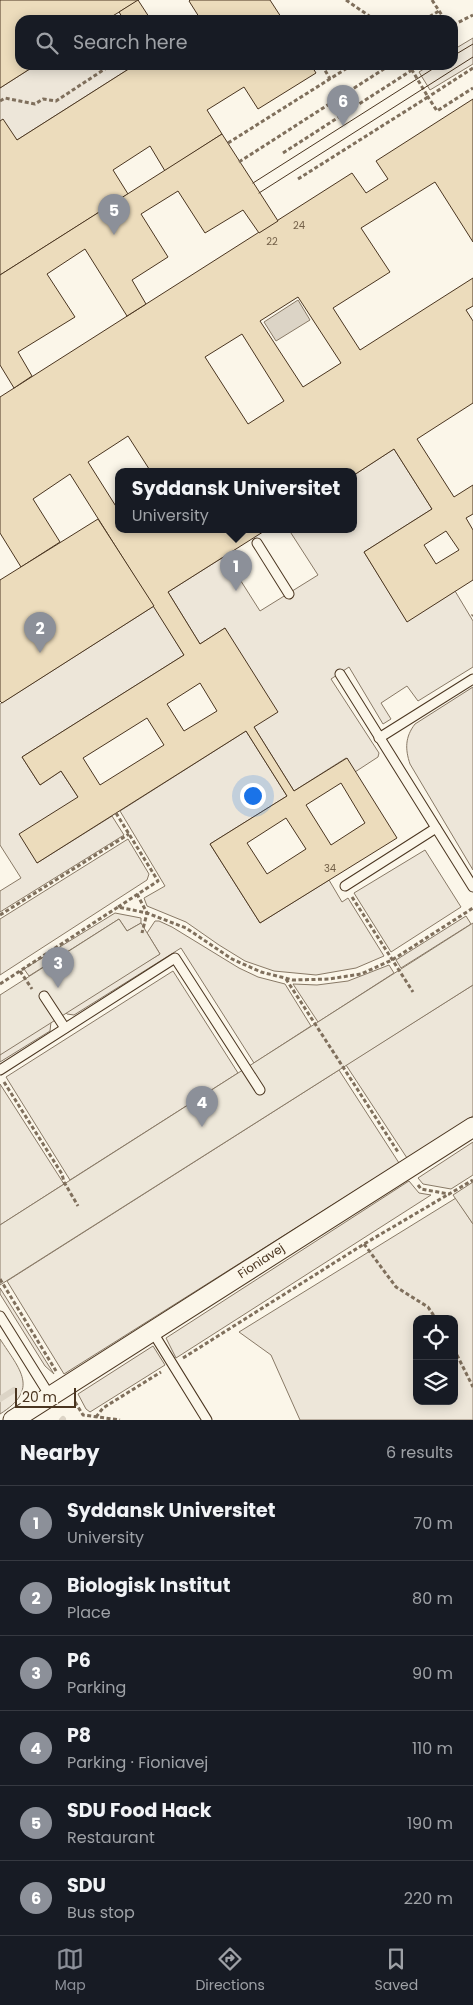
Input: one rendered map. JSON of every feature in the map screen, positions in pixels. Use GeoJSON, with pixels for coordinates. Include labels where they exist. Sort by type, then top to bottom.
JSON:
{"type":"FeatureCollection","features":[{"type":"Feature","properties":{"kind":"street","name":"Fioniavej"},"geometry":{"type":"LineString","coordinates":[[13,1420],[473,1127]]}},
{"type":"Feature","properties":{"kind":"lane"},"geometry":{"type":"LineString","coordinates":[[257,543],[289,594]]}},
{"type":"Feature","properties":{"kind":"lane"},"geometry":{"type":"LineString","coordinates":[[340,674],[473,887]]}},
{"type":"Feature","properties":{"kind":"lane"},"geometry":{"type":"LineString","coordinates":[[379,738],[473,679]]}},
{"type":"Feature","properties":{"kind":"lane"},"geometry":{"type":"LineString","coordinates":[[345,886],[436,828]]}},
{"type":"Feature","properties":{"kind":"lane"},"geometry":{"type":"LineString","coordinates":[[0,1070],[175,958],[260,1090]]}},
{"type":"Feature","properties":{"kind":"lane"},"geometry":{"type":"LineString","coordinates":[[44,996],[65,1028]]}},
{"type":"Feature","properties":{"kind":"lane"},"geometry":{"type":"LineString","coordinates":[[0,1316],[58,1391]]}},
{"type":"Feature","properties":{"kind":"lane"},"geometry":{"type":"LineString","coordinates":[[152,1331],[207,1420]]}},
{"type":"Feature","properties":{"kind":"path"},"geometry":{"type":"LineString","coordinates":[[346,0],[368,15]]}},
{"type":"Feature","properties":{"kind":"path"},"geometry":{"type":"LineString","coordinates":[[432,0],[442,15]]}},
{"type":"Feature","properties":{"kind":"path"},"geometry":{"type":"LineString","coordinates":[[432,15],[439,11]]}},
{"type":"Feature","properties":{"kind":"path"},"geometry":{"type":"LineString","coordinates":[[458,22],[473,15]]}},
{"type":"Feature","properties":{"kind":"path"},"geometry":{"type":"LineString","coordinates":[[298,179],[473,68]]}},
{"type":"Feature","properties":{"kind":"path"},"geometry":{"type":"LineString","coordinates":[[0,101],[5,98],[35,104],[44,98],[56,101],[103,70]]}},
{"type":"Feature","properties":{"kind":"path"},"geometry":{"type":"LineString","coordinates":[[325,70],[330,79]]}},
{"type":"Feature","properties":{"kind":"path"},"geometry":{"type":"LineString","coordinates":[[228,143],[344,70]]}},
{"type":"Feature","properties":{"kind":"path"},"geometry":{"type":"LineString","coordinates":[[239,162],[382,70]]}},
{"type":"Feature","properties":{"kind":"path"},"geometry":{"type":"LineString","coordinates":[[283,154],[412,70],[437,111],[473,88]]}},
{"type":"Feature","properties":{"kind":"path"},"geometry":{"type":"LineString","coordinates":[[0,984],[158,881],[116,813]]}},
{"type":"Feature","properties":{"kind":"path"},"geometry":{"type":"LineString","coordinates":[[0,915],[129,834]]}},
{"type":"Feature","properties":{"kind":"path"},"geometry":{"type":"LineString","coordinates":[[137,894],[147,913],[142,934]]}},
{"type":"Feature","properties":{"kind":"path"},"geometry":{"type":"LineString","coordinates":[[350,895],[413,992]]}},
{"type":"Feature","properties":{"kind":"path"},"geometry":{"type":"LineString","coordinates":[[118,907],[147,913],[186,928],[232,959],[261,972],[286,978],[330,979],[361,974],[392,960],[473,908]]}},
{"type":"Feature","properties":{"kind":"path"},"geometry":{"type":"LineString","coordinates":[[20,971],[34,992]]}},
{"type":"Feature","properties":{"kind":"path"},"geometry":{"type":"LineString","coordinates":[[286,978],[421,1189],[449,1194]]}},
{"type":"Feature","properties":{"kind":"path"},"geometry":{"type":"LineString","coordinates":[[0,1076],[62,1174],[64,1182],[78,1206]]}},
{"type":"Feature","properties":{"kind":"path"},"geometry":{"type":"LineString","coordinates":[[96,1417],[103,1408],[364,1244],[473,1180]]}},
{"type":"Feature","properties":{"kind":"path"},"geometry":{"type":"LineString","coordinates":[[364,1244],[396,1287],[428,1307],[433,1315]]}},
{"type":"Feature","properties":{"kind":"path"},"geometry":{"type":"LineString","coordinates":[[0,1279],[58,1391],[86,1420]]}},
{"type":"Feature","properties":{"kind":"path"},"geometry":{"type":"LineString","coordinates":[[458,1357],[473,1388]]}},
{"type":"Feature","properties":{"kind":"path"},"geometry":{"type":"LineString","coordinates":[[83,1415],[120,1420]]}},
{"type":"Feature","properties":{"kind":"shaded area"},"geometry":{"type":"Polygon","coordinates":[[[473,38],[473,64],[430,90],[419,72],[422,70],[458,70],[458,47],[473,38]]]}},
{"type":"Feature","properties":{"kind":"shaded area"},"geometry":{"type":"Polygon","coordinates":[[[28,70],[127,70],[17,140],[0,121],[0,88],[28,70]]]}},
{"type":"Feature","properties":{"kind":"shaded area"},"geometry":{"type":"Polygon","coordinates":[[[298,300],[310,320],[276,341],[264,322],[298,300]]]}},
{"type":"Feature","properties":{"kind":"shaded area"},"geometry":{"type":"Polygon","coordinates":[[[394,449],[432,509],[364,552],[407,621],[455,591],[473,621],[473,667],[418,701],[407,686],[381,703],[391,719],[383,724],[349,667],[331,679],[379,753],[378,757],[355,772],[346,758],[294,791],[254,727],[225,628],[200,644],[168,592],[225,556],[260,611],[318,575],[291,533],[357,533],[357,473],[394,449]]]}},
{"type":"Feature","properties":{"kind":"shaded area"},"geometry":{"type":"Polygon","coordinates":[[[154,606],[184,655],[22,757],[40,785],[61,771],[78,797],[37,863],[112,816],[124,835],[0,912],[0,891],[21,878],[0,845],[0,704],[154,606]]]}},
{"type":"Feature","properties":{"kind":"shaded area"},"geometry":{"type":"Polygon","coordinates":[[[473,687],[473,870],[410,764],[407,748],[409,734],[415,724],[473,687]]]}},
{"type":"Feature","properties":{"kind":"shaded area"},"geometry":{"type":"Polygon","coordinates":[[[246,731],[287,796],[210,844],[260,923],[329,880],[342,902],[348,898],[384,956],[356,968],[316,975],[274,971],[245,961],[186,922],[147,906],[144,898],[165,886],[120,811],[246,731]]]}},
{"type":"Feature","properties":{"kind":"shaded area"},"geometry":{"type":"Polygon","coordinates":[[[128,839],[149,874],[147,880],[0,975],[0,919],[128,839]]]}},
{"type":"Feature","properties":{"kind":"shaded area"},"geometry":{"type":"Polygon","coordinates":[[[425,850],[461,907],[391,952],[354,893],[425,850]]]}},
{"type":"Feature","properties":{"kind":"shaded area"},"geometry":{"type":"Polygon","coordinates":[[[115,913],[141,918],[141,923],[127,931],[119,919],[29,976],[24,969],[115,913]]]}},
{"type":"Feature","properties":{"kind":"shaded area"},"geometry":{"type":"Polygon","coordinates":[[[466,916],[471,924],[401,968],[396,960],[466,916]]]}},
{"type":"Feature","properties":{"kind":"shaded area"},"geometry":{"type":"Polygon","coordinates":[[[119,919],[127,931],[141,923],[160,954],[0,1055],[0,995],[119,919]]]}},
{"type":"Feature","properties":{"kind":"shaded area"},"geometry":{"type":"Polygon","coordinates":[[[155,921],[172,927],[239,968],[258,977],[285,984],[311,1026],[254,1063],[181,948],[74,1015],[67,1014],[64,1011],[160,954],[147,933],[155,921]]]}},
{"type":"Feature","properties":{"kind":"shaded area"},"geometry":{"type":"Polygon","coordinates":[[[473,923],[473,985],[0,1285],[0,1225],[473,923]]]}},
{"type":"Feature","properties":{"kind":"shaded area"},"geometry":{"type":"Polygon","coordinates":[[[389,965],[394,973],[318,1022],[293,984],[317,985],[348,981],[389,965]]]}},
{"type":"Feature","properties":{"kind":"shaded area"},"geometry":{"type":"Polygon","coordinates":[[[173,971],[238,1073],[70,1180],[6,1077],[173,971]]]}},
{"type":"Feature","properties":{"kind":"shaded area"},"geometry":{"type":"Polygon","coordinates":[[[473,985],[473,1116],[407,1158],[346,1065],[473,985]]]}},
{"type":"Feature","properties":{"kind":"shaded area"},"geometry":{"type":"Polygon","coordinates":[[[44,1011],[51,1022],[50,1031],[0,1062],[0,1048],[44,1011]]]}},
{"type":"Feature","properties":{"kind":"shaded area"},"geometry":{"type":"Polygon","coordinates":[[[339,1070],[399,1163],[64,1374],[7,1281],[339,1070]]]}},
{"type":"Feature","properties":{"kind":"shaded area"},"geometry":{"type":"Polygon","coordinates":[[[0,1084],[64,1184],[0,1225],[0,1084]]]}},
{"type":"Feature","properties":{"kind":"shaded area"},"geometry":{"type":"Polygon","coordinates":[[[473,1142],[473,1175],[451,1189],[423,1184],[418,1178],[473,1142]]]}},
{"type":"Feature","properties":{"kind":"shaded area"},"geometry":{"type":"Polygon","coordinates":[[[409,1181],[419,1193],[431,1195],[176,1358],[166,1338],[409,1181]]]}},
{"type":"Feature","properties":{"kind":"shaded area"},"geometry":{"type":"Polygon","coordinates":[[[473,1182],[473,1224],[453,1195],[473,1182]]]}},
{"type":"Feature","properties":{"kind":"shaded area"},"geometry":{"type":"Polygon","coordinates":[[[456,1198],[473,1224],[473,1420],[300,1420],[271,1355],[239,1332],[456,1198]]]}},
{"type":"Feature","properties":{"kind":"shaded area"},"geometry":{"type":"Polygon","coordinates":[[[0,1288],[54,1374],[45,1366],[0,1294],[0,1288]]]}},
{"type":"Feature","properties":{"kind":"shaded area"},"geometry":{"type":"Polygon","coordinates":[[[0,1339],[19,1370],[23,1387],[20,1396],[0,1414],[0,1339]]]}},
{"type":"Feature","properties":{"kind":"shaded area"},"geometry":{"type":"Polygon","coordinates":[[[153,1346],[165,1365],[90,1412],[86,1409],[78,1394],[153,1346]]]}},
{"type":"Feature","properties":{"kind":"building"},"geometry":{"type":"Polygon","coordinates":[[[0,0],[139,0],[114,15],[15,15],[15,70],[28,70],[0,88],[0,0]]]}},
{"type":"Feature","properties":{"kind":"building"},"geometry":{"type":"Polygon","coordinates":[[[138,0],[148,15],[121,15],[119,12],[138,0]]]}},
{"type":"Feature","properties":{"kind":"building"},"geometry":{"type":"Polygon","coordinates":[[[270,0],[280,15],[198,15],[189,1],[270,0]]]}},
{"type":"Feature","properties":{"kind":"building"},"geometry":{"type":"Polygon","coordinates":[[[127,70],[314,70],[316,73],[258,109],[244,87],[207,110],[222,134],[165,171],[150,146],[113,170],[128,194],[0,275],[0,121],[3,119],[17,140],[127,70]]]}},
{"type":"Feature","properties":{"kind":"building"},"geometry":{"type":"Polygon","coordinates":[[[473,99],[473,242],[435,182],[361,228],[390,272],[333,308],[360,350],[473,278],[473,306],[466,310],[473,321],[473,403],[417,439],[454,497],[473,485],[473,514],[466,518],[473,530],[473,580],[407,622],[364,552],[432,509],[394,449],[357,473],[357,468],[148,468],[128,436],[88,462],[115,505],[115,533],[261,533],[168,592],[200,644],[225,628],[278,712],[254,727],[294,791],[347,758],[397,838],[260,923],[210,844],[287,796],[246,731],[37,863],[19,834],[78,797],[61,771],[40,785],[22,757],[184,655],[70,474],[33,499],[60,542],[21,567],[0,533],[0,397],[352,173],[366,193],[388,179],[376,161],[473,99]],[[298,297],[260,321],[303,387],[341,363],[298,297]],[[242,334],[205,357],[248,424],[284,401],[242,334]],[[446,531],[424,545],[436,564],[459,550],[446,531]],[[200,683],[167,704],[184,731],[217,711],[200,683]],[[147,718],[83,758],[100,785],[164,745],[147,718]],[[341,783],[306,805],[331,845],[365,823],[341,783]],[[286,818],[247,843],[267,874],[306,849],[286,818]]]}},
{"type":"Feature","properties":{"kind":"building"},"geometry":{"type":"Polygon","coordinates":[[[222,134],[278,221],[259,233],[243,210],[205,233],[178,191],[141,214],[168,257],[132,280],[146,304],[127,316],[85,249],[47,274],[75,317],[18,352],[32,376],[14,388],[0,365],[0,275],[222,134]]]}},
{"type":"Feature","properties":{"kind":"building"},"geometry":{"type":"Polygon","coordinates":[[[98,519],[154,606],[2,703],[0,701],[0,580],[98,519]]]}},
{"type":"Feature","properties":{"kind":"waterway"},"geometry":{"type":"LineString","coordinates":[[0,1399],[14,1390]]}},
{"type":"Feature","properties":{"kind":"tram line"},"geometry":{"type":"LineString","coordinates":[[458,53],[473,44]]}},
{"type":"Feature","properties":{"kind":"tram line"},"geometry":{"type":"LineString","coordinates":[[458,67],[473,57]]}},
{"type":"Feature","properties":{"kind":"tram line"},"geometry":{"type":"LineString","coordinates":[[253,183],[431,70]]}},
{"type":"Feature","properties":{"kind":"tram line"},"geometry":{"type":"LineString","coordinates":[[259,193],[453,70]]}},
{"type":"Feature","properties":{"kind":"place","name":"SDU"},"geometry":{"type":"Point","coordinates":[343,126]}},
{"type":"Feature","properties":{"kind":"place","name":"SDU Food Hack"},"geometry":{"type":"Point","coordinates":[114,235]}},
{"type":"Feature","properties":{"kind":"place","name":"Syddansk Universitet"},"geometry":{"type":"Point","coordinates":[236,591]}},
{"type":"Feature","properties":{"kind":"place","name":"Biologisk Institut"},"geometry":{"type":"Point","coordinates":[40,653]}},
{"type":"Feature","properties":{"kind":"place","name":"P6"},"geometry":{"type":"Point","coordinates":[58,988]}},
{"type":"Feature","properties":{"kind":"place","name":"P8"},"geometry":{"type":"Point","coordinates":[202,1127]}}]}
